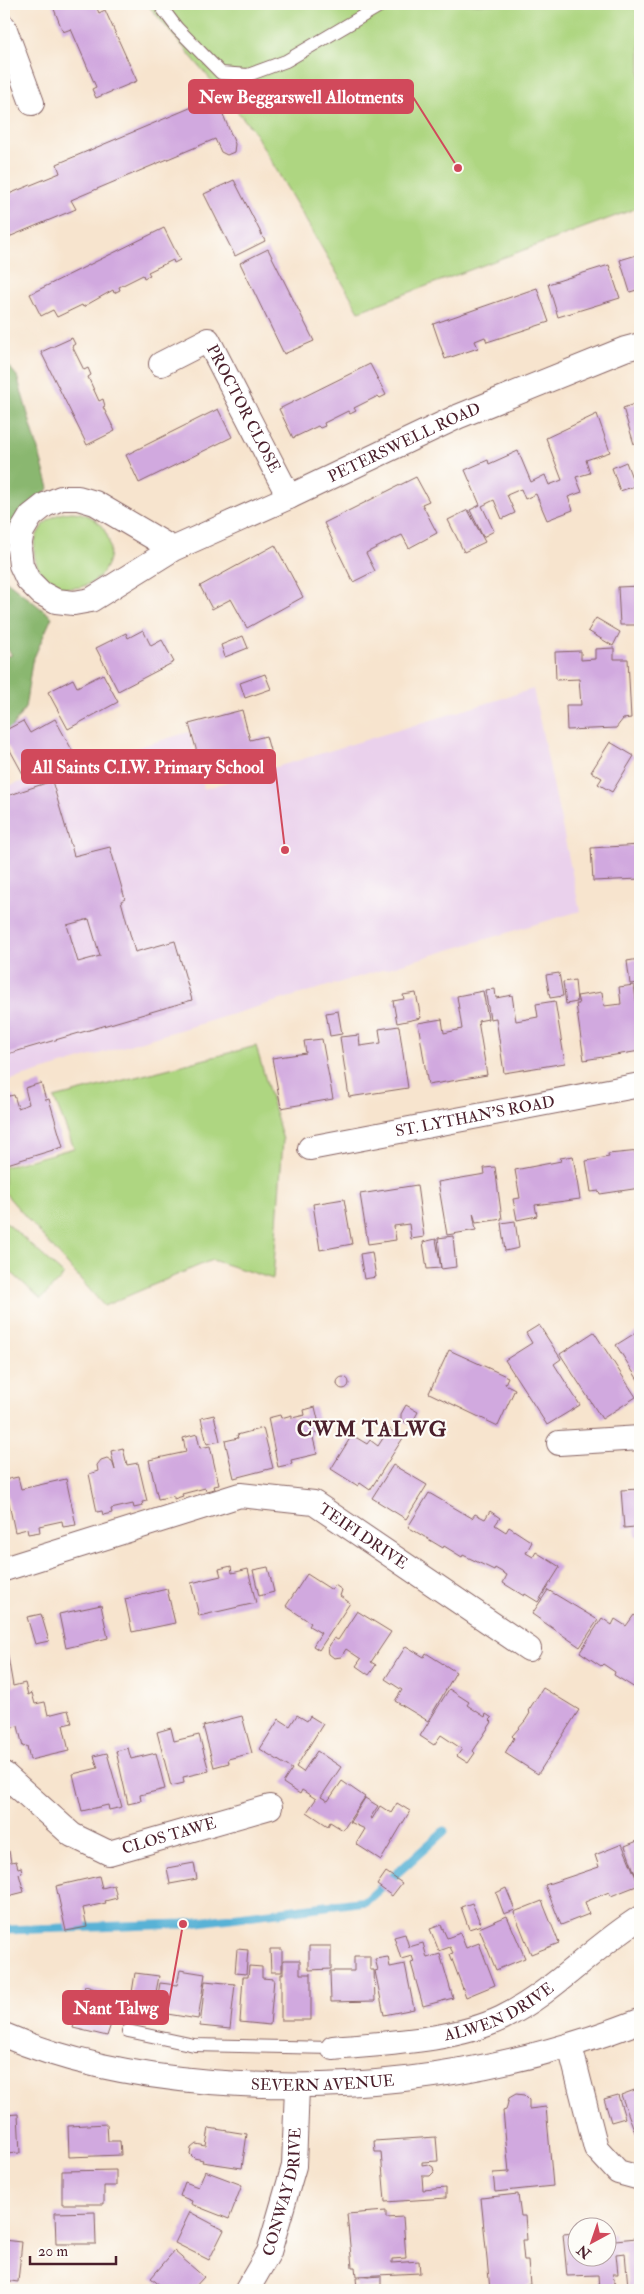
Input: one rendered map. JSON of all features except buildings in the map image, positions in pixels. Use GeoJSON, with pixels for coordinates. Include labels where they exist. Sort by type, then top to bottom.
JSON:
{"type":"FeatureCollection","features":[{"type":"Feature","properties":{"kind":"street"},"geometry":{"type":"LineString","coordinates":[[4,28],[32,103]]}},
{"type":"Feature","properties":{"kind":"street","name":"PROCTOR CLOSE"},"geometry":{"type":"LineString","coordinates":[[162,364],[208,340],[289,497]]}},
{"type":"Feature","properties":{"kind":"street","name":"PETERSWELL ROAD"},"geometry":{"type":"LineString","coordinates":[[172,548],[95,503],[78,498],[61,498],[45,505],[32,516],[22,531],[19,548],[21,565],[28,580],[40,593],[56,601],[74,603],[91,600],[172,548],[289,497],[457,417],[625,349],[640,345]]}},
{"type":"Feature","properties":{"kind":"street","name":"ST. LYTHAN'S ROAD"},"geometry":{"type":"LineString","coordinates":[[310,1148],[640,1085]]}},
{"type":"Feature","properties":{"kind":"street"},"geometry":{"type":"LineString","coordinates":[[559,1442],[640,1438]]}},
{"type":"Feature","properties":{"kind":"street","name":"TEIFI DRIVE"},"geometry":{"type":"LineString","coordinates":[[4,1569],[240,1495],[314,1503],[529,1649]]}},
{"type":"Feature","properties":{"kind":"street","name":"CLOS TAWE"},"geometry":{"type":"LineString","coordinates":[[4,1774],[72,1835],[109,1853],[270,1807]]}},
{"type":"Feature","properties":{"kind":"street","name":"ALWEN DRIVE"},"geometry":{"type":"LineString","coordinates":[[333,2048],[418,2040],[458,2032],[500,2019],[530,2002],[619,1931],[640,1918]]}},
{"type":"Feature","properties":{"kind":"street","name":"SEVERN AVENUE"},"geometry":{"type":"LineString","coordinates":[[4,2035],[78,2060],[142,2074],[201,2081],[297,2087],[395,2082],[461,2072],[570,2046],[640,2021]]}},
{"type":"Feature","properties":{"kind":"street"},"geometry":{"type":"LineString","coordinates":[[570,2046],[596,2148],[618,2172],[640,2178]]}},
{"type":"Feature","properties":{"kind":"street","name":"CONWAY DRIVE"},"geometry":{"type":"LineString","coordinates":[[247,2290],[269,2252],[294,2166],[297,2087]]}},
{"type":"Feature","properties":{"kind":"lane"},"geometry":{"type":"LineString","coordinates":[[159,4],[177,28],[221,73],[248,76],[286,61],[384,4]]}},
{"type":"Feature","properties":{"kind":"lane"},"geometry":{"type":"LineString","coordinates":[[128,2031],[194,2045],[333,2048]]}},
{"type":"Feature","properties":{"kind":"shaded area"},"geometry":{"type":"Polygon","coordinates":[[[533,689],[580,911],[4,1082],[4,787],[189,732],[204,789],[533,689]]]}},
{"type":"Feature","properties":{"kind":"green space"},"geometry":{"type":"Polygon","coordinates":[[[147,4],[640,4],[640,207],[359,311],[253,130],[147,4]]]}},
{"type":"Feature","properties":{"kind":"green space"},"geometry":{"type":"Polygon","coordinates":[[[4,361],[17,376],[49,488],[10,528],[4,575],[4,361]]]}},
{"type":"Feature","properties":{"kind":"green space"},"geometry":{"type":"Polygon","coordinates":[[[65,512],[79,512],[93,518],[104,529],[110,543],[107,565],[99,577],[79,588],[65,588],[51,582],[40,571],[34,557],[34,543],[40,529],[51,518],[65,512]]]}},
{"type":"Feature","properties":{"kind":"green space"},"geometry":{"type":"Polygon","coordinates":[[[4,579],[52,617],[32,662],[25,708],[4,739],[4,657],[12,655],[4,645],[4,579]]]}},
{"type":"Feature","properties":{"kind":"green space"},"geometry":{"type":"Polygon","coordinates":[[[256,1046],[283,1140],[273,1279],[212,1260],[104,1306],[4,1192],[4,1167],[74,1148],[54,1098],[256,1046]]]}},
{"type":"Feature","properties":{"kind":"green space"},"geometry":{"type":"Polygon","coordinates":[[[6,1222],[64,1275],[41,1299],[4,1266],[4,1224],[6,1222]]]}},
{"type":"Feature","properties":{"kind":"waterway"},"geometry":{"type":"LineString","coordinates":[[4,1930],[183,1924],[366,1901],[444,1831]]}},
{"type":"Feature","properties":{"kind":"place","name":"New Beggarswell Allotments"},"geometry":{"type":"Point","coordinates":[458,168]}},
{"type":"Feature","properties":{"kind":"place","name":"All Saints C.I.W. Primary School"},"geometry":{"type":"Point","coordinates":[285,850]}},
{"type":"Feature","properties":{"kind":"place","name":"Nant Talwg"},"geometry":{"type":"Point","coordinates":[183,1924]}},
{"type":"Feature","properties":{"kind":"district","name":"CWM TALWG"},"geometry":{"type":"Point","coordinates":[372,1429]}}]}
